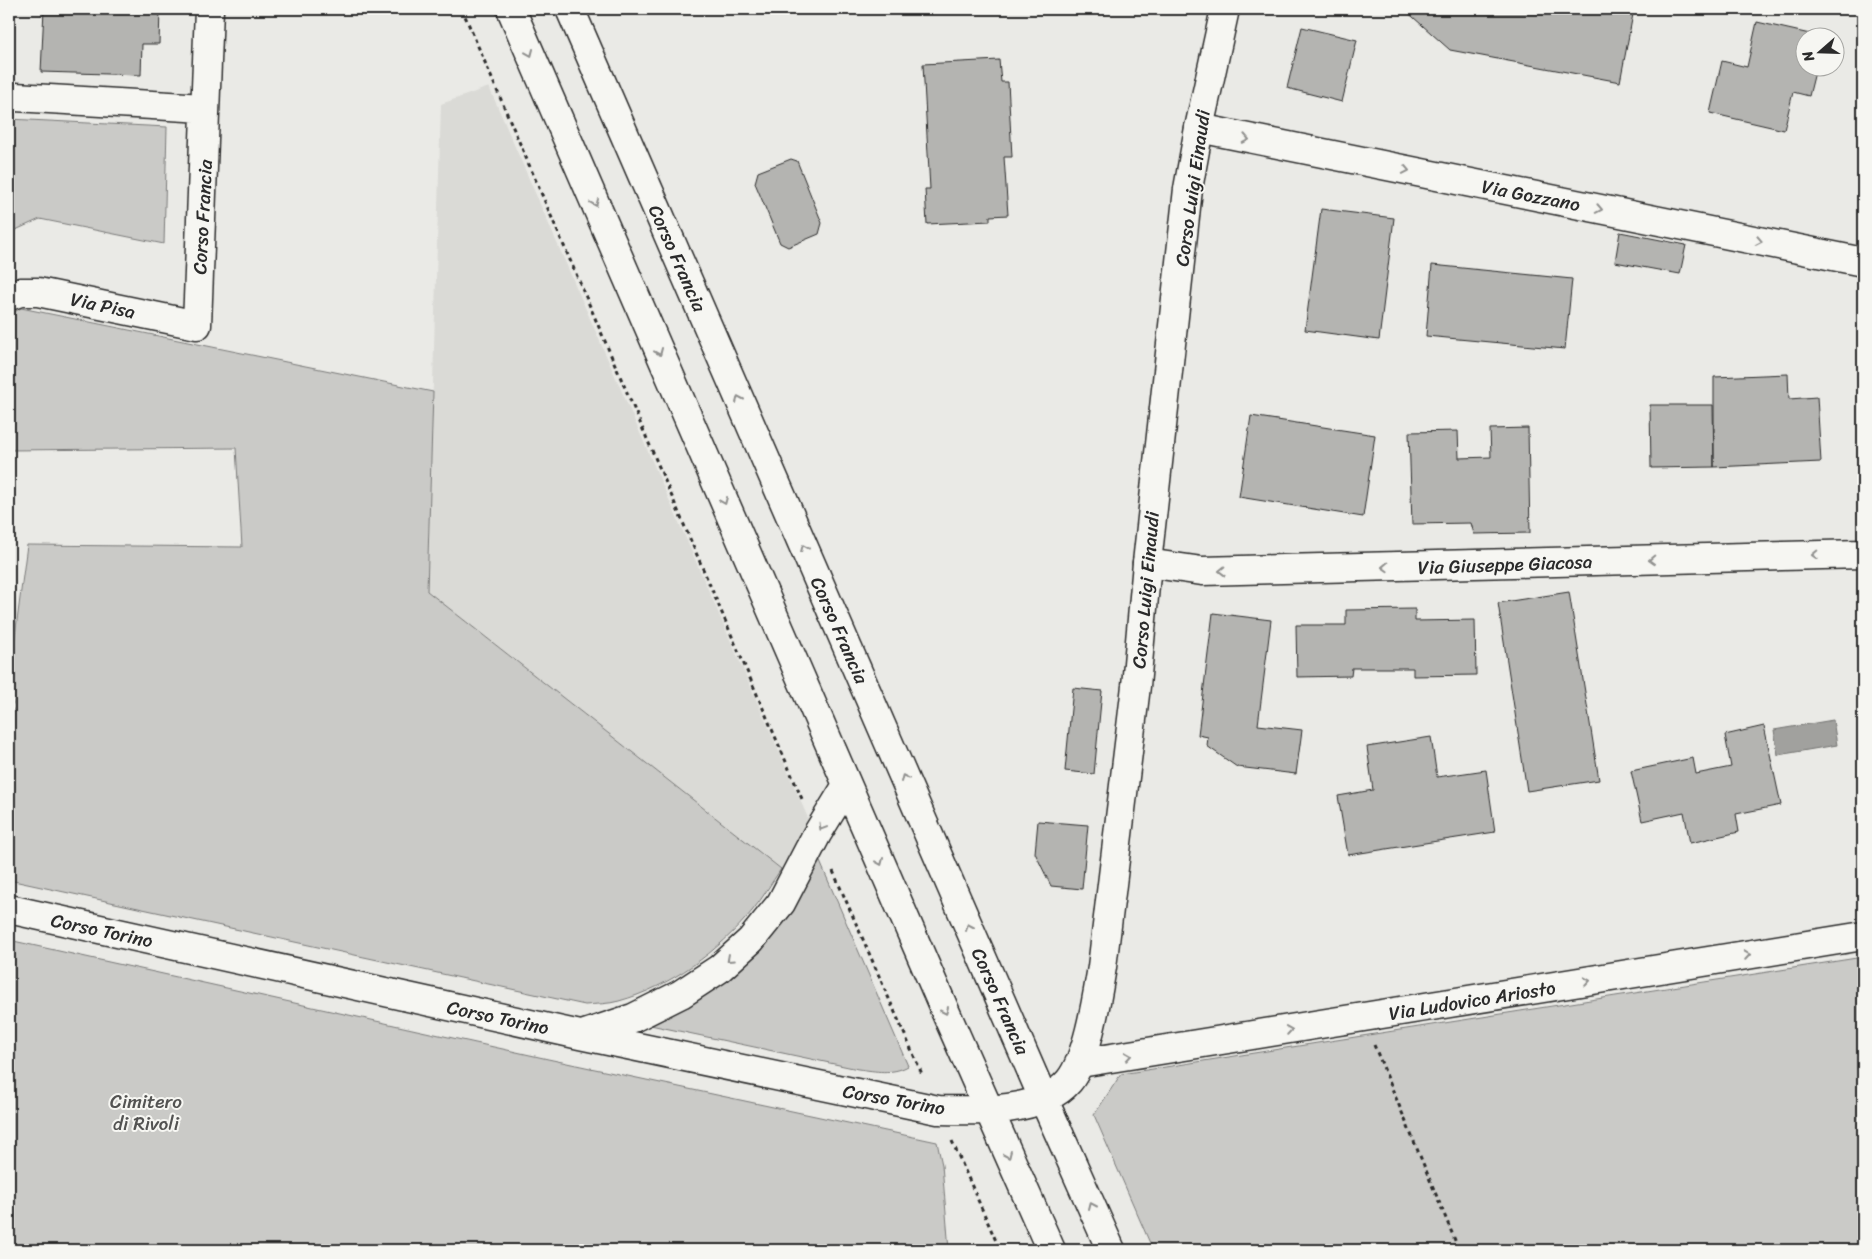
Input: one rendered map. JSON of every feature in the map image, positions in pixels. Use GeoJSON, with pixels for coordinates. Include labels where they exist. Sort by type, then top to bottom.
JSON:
{"type":"FeatureCollection","features":[{"type":"Feature","properties":{"kind":"main road","name":"Corso Francia"},"geometry":{"type":"LineString","coordinates":[[197,325],[209,9]]}},
{"type":"Feature","properties":{"kind":"main road"},"geometry":{"type":"LineString","coordinates":[[511,9],[846,785],[988,1111],[1051,1250]]}},
{"type":"Feature","properties":{"kind":"main road","name":"Corso Francia"},"geometry":{"type":"LineString","coordinates":[[570,9],[1111,1250]]}},
{"type":"Feature","properties":{"kind":"main road","name":"Corso Luigi Einaudi"},"geometry":{"type":"LineString","coordinates":[[988,1111],[1044,1100],[1069,1082],[1080,1063],[1095,1010],[1102,967],[1136,686],[1147,562],[1188,189],[1199,128],[1225,9]]}},
{"type":"Feature","properties":{"kind":"main road"},"geometry":{"type":"LineString","coordinates":[[15,97],[204,108]]}},
{"type":"Feature","properties":{"kind":"main road","name":"Via Gozzano"},"geometry":{"type":"LineString","coordinates":[[1199,128],[1863,262]]}},
{"type":"Feature","properties":{"kind":"main road","name":"Via Pisa"},"geometry":{"type":"LineString","coordinates":[[9,296],[20,292],[38,292],[197,325]]}},
{"type":"Feature","properties":{"kind":"main road","name":"Via Giuseppe Giacosa"},"geometry":{"type":"LineString","coordinates":[[1147,562],[1202,571],[1863,554]]}},
{"type":"Feature","properties":{"kind":"main road"},"geometry":{"type":"LineString","coordinates":[[580,1035],[633,1018],[681,994],[719,969],[751,940],[781,903],[817,834],[846,785]]}},
{"type":"Feature","properties":{"kind":"main road","name":"Corso Torino"},"geometry":{"type":"LineString","coordinates":[[9,909],[580,1035],[938,1110],[988,1111]]}},
{"type":"Feature","properties":{"kind":"main road","name":"Via Ludovico Ariosto"},"geometry":{"type":"LineString","coordinates":[[1080,1063],[1863,936]]}},
{"type":"Feature","properties":{"kind":"path"},"geometry":{"type":"LineString","coordinates":[[462,9],[817,834],[1000,1250]]}},
{"type":"Feature","properties":{"kind":"path"},"geometry":{"type":"LineString","coordinates":[[9,693],[12,706],[9,727]]}},
{"type":"Feature","properties":{"kind":"path"},"geometry":{"type":"LineString","coordinates":[[1362,1018],[1459,1250]]}},
{"type":"Feature","properties":{"kind":"shaded area"},"geometry":{"type":"Polygon","coordinates":[[[489,87],[808,818],[781,869],[427,591],[441,104],[489,87]]]}},
{"type":"Feature","properties":{"kind":"shaded area"},"geometry":{"type":"Polygon","coordinates":[[[1833,720],[1837,745],[1778,755],[1774,730],[1833,720]]]}},
{"type":"Feature","properties":{"kind":"green space"},"geometry":{"type":"Polygon","coordinates":[[[9,119],[167,127],[164,244],[40,219],[9,233],[9,119]]]}},
{"type":"Feature","properties":{"kind":"green space"},"geometry":{"type":"Polygon","coordinates":[[[21,308],[433,392],[427,591],[781,869],[752,911],[739,926],[709,953],[675,977],[657,987],[619,1001],[585,1005],[9,880],[9,659],[12,659],[27,545],[242,547],[236,448],[9,450],[9,315],[21,308]]]}},
{"type":"Feature","properties":{"kind":"green space"},"geometry":{"type":"Polygon","coordinates":[[[818,857],[908,1066],[896,1071],[858,1069],[641,1023],[671,1010],[818,857]]]}},
{"type":"Feature","properties":{"kind":"green space","name":"Cimitero di Rivoli"},"geometry":{"type":"Polygon","coordinates":[[[9,940],[548,1059],[937,1142],[942,1165],[949,1250],[9,1250],[9,940]]]}},
{"type":"Feature","properties":{"kind":"green space"},"geometry":{"type":"Polygon","coordinates":[[[1863,957],[1863,1250],[1153,1250],[1094,1115],[1121,1074],[1863,957]]]}},
{"type":"Feature","properties":{"kind":"building"},"geometry":{"type":"Polygon","coordinates":[[[44,9],[100,14],[101,9],[160,9],[159,44],[142,44],[141,75],[41,72],[44,9]]]}},
{"type":"Feature","properties":{"kind":"building"},"geometry":{"type":"Polygon","coordinates":[[[1404,9],[1634,9],[1620,82],[1450,50],[1404,9]]]}},
{"type":"Feature","properties":{"kind":"building"},"geometry":{"type":"Polygon","coordinates":[[[1757,22],[1794,30],[1794,78],[1814,78],[1809,96],[1793,92],[1784,130],[1710,113],[1722,61],[1747,67],[1757,22]]]}},
{"type":"Feature","properties":{"kind":"building"},"geometry":{"type":"Polygon","coordinates":[[[1302,27],[1357,40],[1342,102],[1287,88],[1302,27]]]}},
{"type":"Feature","properties":{"kind":"building"},"geometry":{"type":"Polygon","coordinates":[[[999,60],[1001,82],[1008,82],[1012,157],[1004,157],[1008,215],[990,216],[990,221],[927,224],[925,189],[930,189],[923,64],[999,60]]]}},
{"type":"Feature","properties":{"kind":"building"},"geometry":{"type":"Polygon","coordinates":[[[791,159],[797,161],[822,223],[819,234],[788,247],[780,243],[755,183],[758,172],[791,159]]]}},
{"type":"Feature","properties":{"kind":"building"},"geometry":{"type":"Polygon","coordinates":[[[1321,209],[1394,218],[1379,340],[1305,330],[1321,209]]]}},
{"type":"Feature","properties":{"kind":"building"},"geometry":{"type":"Polygon","coordinates":[[[1620,232],[1686,245],[1680,274],[1615,262],[1620,232]]]}},
{"type":"Feature","properties":{"kind":"building"},"geometry":{"type":"Polygon","coordinates":[[[1432,265],[1572,279],[1565,349],[1426,336],[1432,265]]]}},
{"type":"Feature","properties":{"kind":"building"},"geometry":{"type":"Polygon","coordinates":[[[1788,374],[1789,399],[1817,397],[1821,462],[1714,467],[1714,377],[1788,374]]]}},
{"type":"Feature","properties":{"kind":"building"},"geometry":{"type":"Polygon","coordinates":[[[1650,405],[1713,405],[1714,467],[1651,468],[1650,405]]]}},
{"type":"Feature","properties":{"kind":"building"},"geometry":{"type":"Polygon","coordinates":[[[1251,416],[1375,435],[1363,517],[1239,497],[1251,416]]]}},
{"type":"Feature","properties":{"kind":"building"},"geometry":{"type":"Polygon","coordinates":[[[1528,428],[1530,533],[1474,534],[1471,523],[1412,524],[1409,432],[1458,431],[1459,458],[1491,457],[1490,429],[1528,428]]]}},
{"type":"Feature","properties":{"kind":"building"},"geometry":{"type":"Polygon","coordinates":[[[1569,592],[1599,780],[1527,791],[1498,603],[1569,592]]]}},
{"type":"Feature","properties":{"kind":"building"},"geometry":{"type":"Polygon","coordinates":[[[1415,609],[1415,621],[1475,620],[1476,675],[1413,676],[1413,668],[1352,668],[1351,676],[1297,677],[1296,625],[1346,625],[1346,610],[1415,609]]]}},
{"type":"Feature","properties":{"kind":"building"},"geometry":{"type":"Polygon","coordinates":[[[1213,613],[1271,620],[1258,725],[1302,730],[1296,774],[1237,767],[1207,746],[1208,737],[1198,735],[1213,613]]]}},
{"type":"Feature","properties":{"kind":"building"},"geometry":{"type":"Polygon","coordinates":[[[1073,688],[1102,691],[1094,774],[1065,771],[1073,688]]]}},
{"type":"Feature","properties":{"kind":"building"},"geometry":{"type":"Polygon","coordinates":[[[1764,726],[1781,805],[1736,814],[1739,832],[1690,843],[1684,812],[1642,821],[1631,771],[1693,758],[1696,774],[1731,767],[1725,735],[1764,726]]]}},
{"type":"Feature","properties":{"kind":"building"},"geometry":{"type":"Polygon","coordinates":[[[1431,737],[1437,777],[1486,770],[1495,832],[1348,855],[1338,796],[1373,790],[1367,747],[1431,737]]]}},
{"type":"Feature","properties":{"kind":"building"},"geometry":{"type":"Polygon","coordinates":[[[1038,821],[1088,825],[1082,889],[1051,886],[1035,853],[1038,821]]]}}]}
